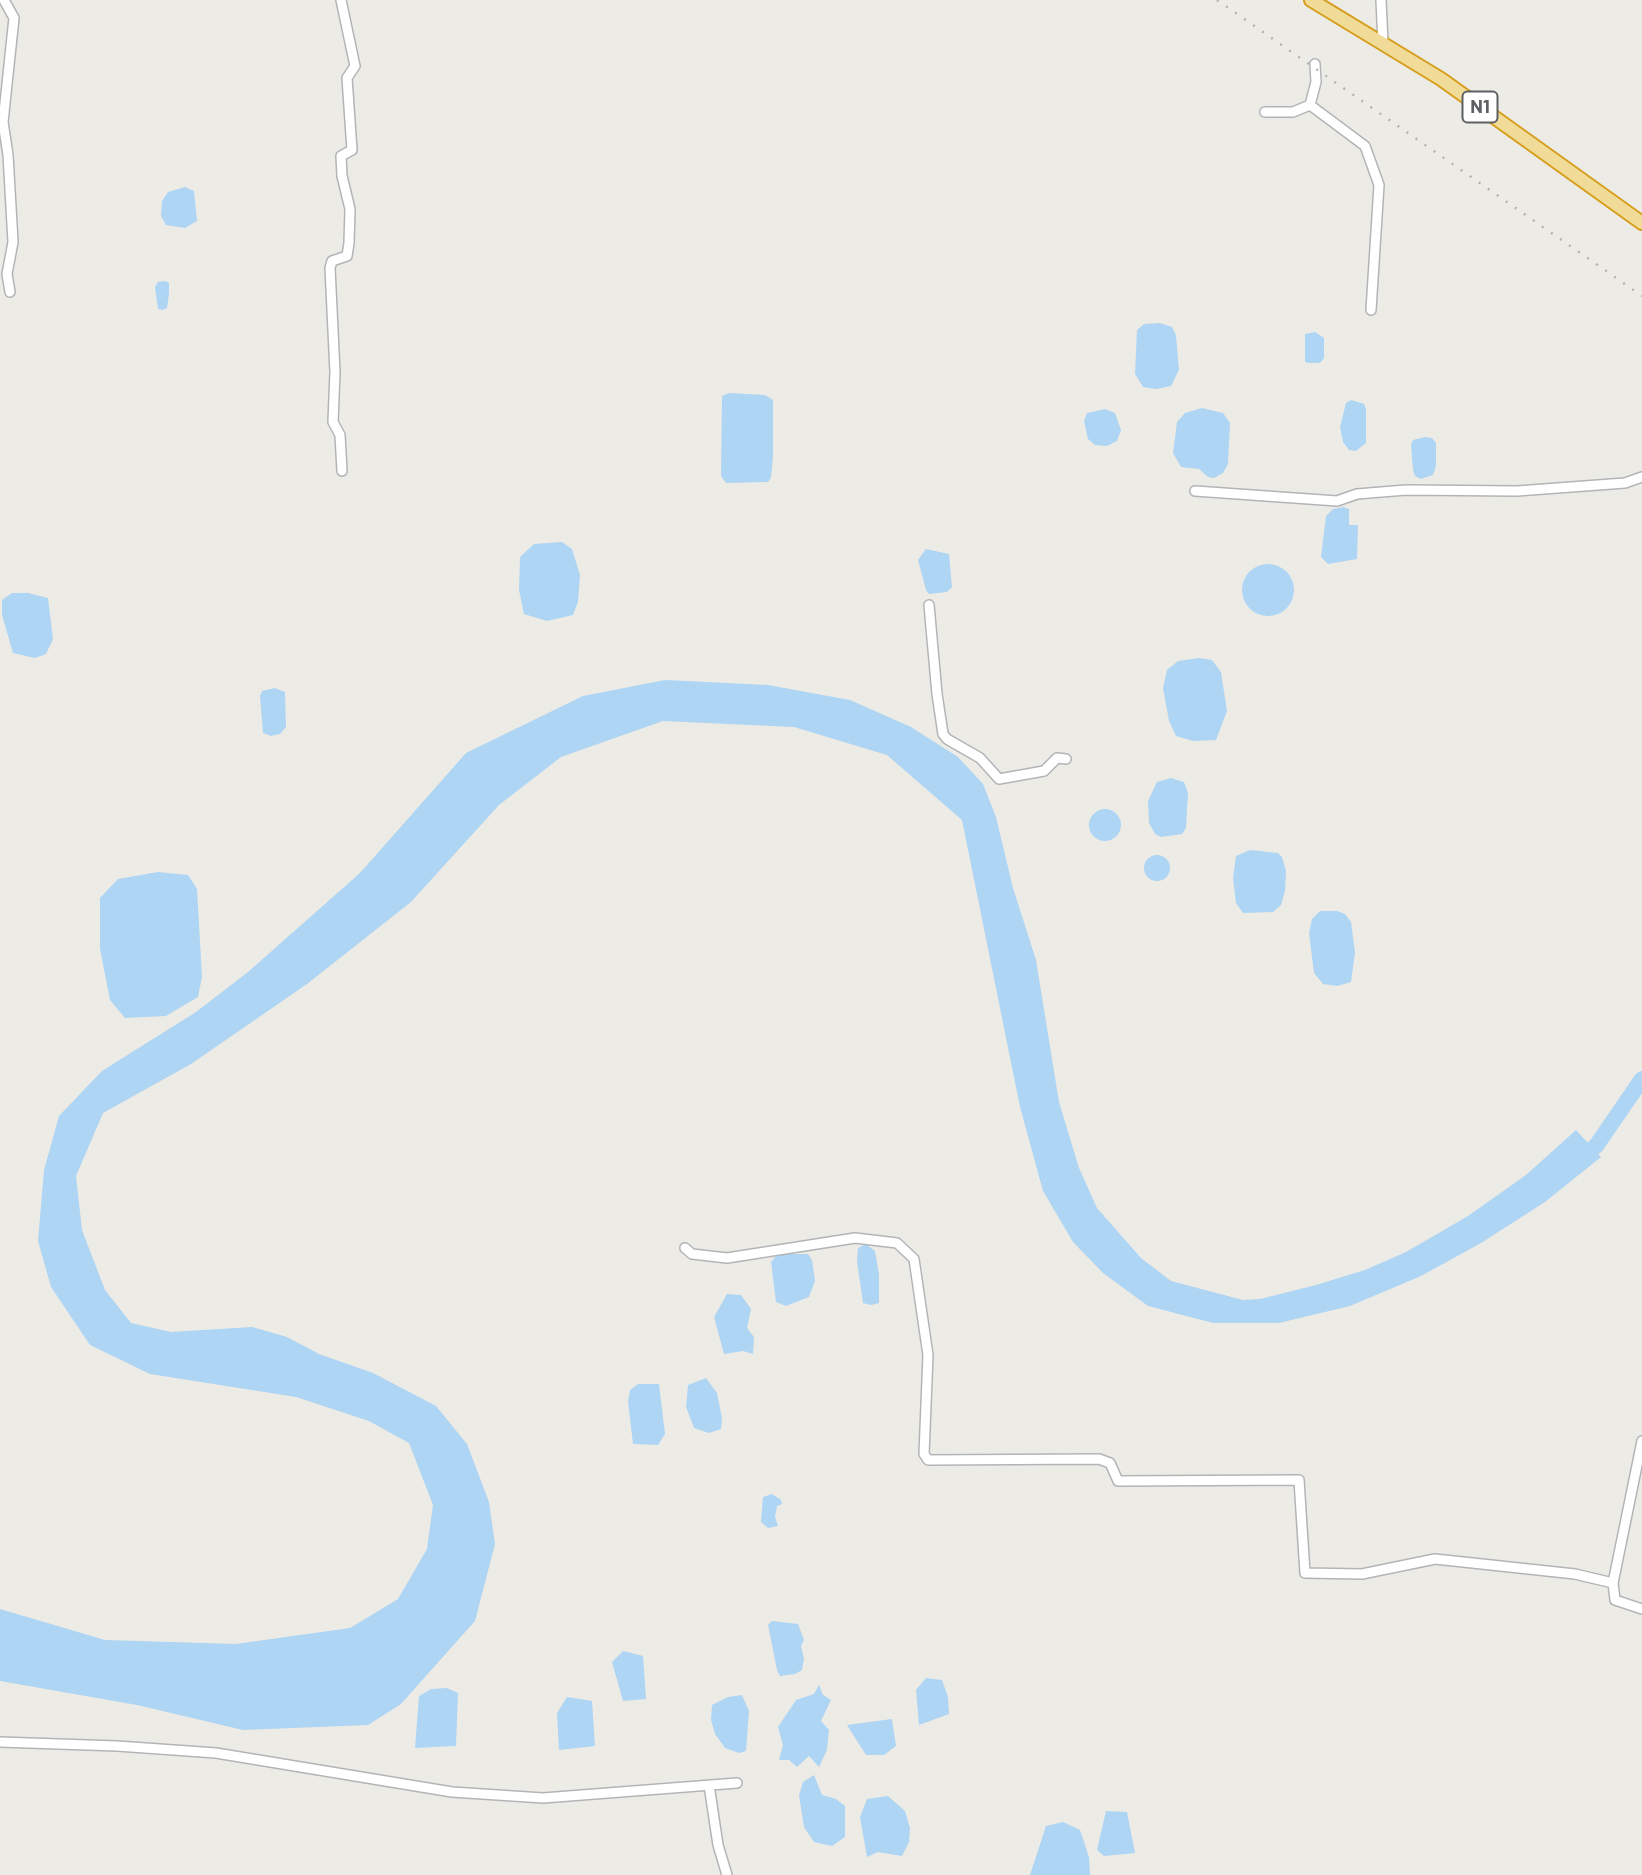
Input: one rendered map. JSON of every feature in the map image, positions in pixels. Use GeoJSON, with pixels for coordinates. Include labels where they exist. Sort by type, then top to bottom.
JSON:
{"type":"FeatureCollection","features":[{"type":"Feature","properties":{"kind":"highway","name":"N1"},"geometry":{"type":"LineString","coordinates":[[1311,0],[1441,79],[1642,223]]}},
{"type":"Feature","properties":{"kind":"street"},"geometry":{"type":"LineString","coordinates":[[4,0],[14,18],[3,122],[8,155],[13,242],[7,274],[10,292]]}},
{"type":"Feature","properties":{"kind":"street"},"geometry":{"type":"LineString","coordinates":[[341,0],[355,66],[347,78],[352,150],[341,156],[342,176],[350,209],[349,243],[347,256],[332,261],[330,268],[335,372],[333,422],[340,435],[342,471]]}},
{"type":"Feature","properties":{"kind":"street"},"geometry":{"type":"LineString","coordinates":[[1381,0],[1383,43]]}},
{"type":"Feature","properties":{"kind":"street"},"geometry":{"type":"LineString","coordinates":[[1265,113],[1293,112],[1310,104],[1316,82],[1315,64]]}},
{"type":"Feature","properties":{"kind":"street"},"geometry":{"type":"LineString","coordinates":[[1310,104],[1366,146],[1378,185],[1371,310]]}},
{"type":"Feature","properties":{"kind":"street"},"geometry":{"type":"LineString","coordinates":[[1195,491],[1337,501],[1357,494],[1406,490],[1517,491],[1625,483],[1642,477]]}},
{"type":"Feature","properties":{"kind":"street"},"geometry":{"type":"LineString","coordinates":[[929,605],[937,694],[943,734],[947,739],[980,758],[999,779],[1044,771],[1057,758],[1066,760]]}},
{"type":"Feature","properties":{"kind":"street"},"geometry":{"type":"LineString","coordinates":[[685,1248],[692,1254],[727,1258],[855,1238],[897,1243],[914,1259],[928,1355],[924,1454],[928,1460],[1100,1459],[1110,1463],[1118,1481],[1299,1480],[1305,1573],[1362,1574],[1435,1559],[1575,1574],[1613,1583]]}},
{"type":"Feature","properties":{"kind":"street"},"geometry":{"type":"LineString","coordinates":[[1642,1441],[1613,1583],[1615,1600],[1642,1609]]}},
{"type":"Feature","properties":{"kind":"street"},"geometry":{"type":"LineString","coordinates":[[0,1742],[216,1753],[452,1792],[543,1798],[737,1783]]}},
{"type":"Feature","properties":{"kind":"street"},"geometry":{"type":"LineString","coordinates":[[709,1785],[718,1845],[727,1875]]}},
{"type":"Feature","properties":{"kind":"water"},"geometry":{"type":"Polygon","coordinates":[[[185,187],[194,191],[197,221],[185,228],[166,225],[161,216],[162,201],[168,192],[185,187]]]}},
{"type":"Feature","properties":{"kind":"water"},"geometry":{"type":"Polygon","coordinates":[[[158,282],[169,283],[169,294],[167,308],[163,310],[158,309],[155,287],[158,282]]]}},
{"type":"Feature","properties":{"kind":"water"},"geometry":{"type":"Polygon","coordinates":[[[1160,323],[1172,327],[1176,335],[1179,370],[1171,386],[1156,389],[1143,387],[1135,374],[1137,330],[1144,324],[1160,323]]]}},
{"type":"Feature","properties":{"kind":"water"},"geometry":{"type":"Polygon","coordinates":[[[1315,332],[1324,338],[1324,358],[1320,363],[1305,362],[1305,334],[1315,332]]]}},
{"type":"Feature","properties":{"kind":"water"},"geometry":{"type":"Polygon","coordinates":[[[729,393],[765,395],[773,400],[773,457],[771,478],[768,482],[726,483],[721,476],[722,396],[729,393]]]}},
{"type":"Feature","properties":{"kind":"water"},"geometry":{"type":"Polygon","coordinates":[[[1351,400],[1364,404],[1366,409],[1366,443],[1356,451],[1349,450],[1343,442],[1340,427],[1346,403],[1351,400]]]}},
{"type":"Feature","properties":{"kind":"water"},"geometry":{"type":"Polygon","coordinates":[[[1202,408],[1223,413],[1230,423],[1228,464],[1223,473],[1214,478],[1208,477],[1199,469],[1181,467],[1173,453],[1177,422],[1185,413],[1202,408]]]}},
{"type":"Feature","properties":{"kind":"water"},"geometry":{"type":"Polygon","coordinates":[[[1105,409],[1115,413],[1121,430],[1117,441],[1107,446],[1095,445],[1088,439],[1084,421],[1087,413],[1105,409]]]}},
{"type":"Feature","properties":{"kind":"water"},"geometry":{"type":"Polygon","coordinates":[[[1432,438],[1436,443],[1436,466],[1433,475],[1421,479],[1415,476],[1413,470],[1411,445],[1413,440],[1432,438]]]}},
{"type":"Feature","properties":{"kind":"water"},"geometry":{"type":"Polygon","coordinates":[[[1333,509],[1349,509],[1349,525],[1358,525],[1357,559],[1328,564],[1321,557],[1326,516],[1333,509]]]}},
{"type":"Feature","properties":{"kind":"water"},"geometry":{"type":"Polygon","coordinates":[[[562,542],[572,549],[580,575],[578,602],[573,615],[547,621],[524,614],[519,590],[520,557],[534,544],[562,542]]]}},
{"type":"Feature","properties":{"kind":"water"},"geometry":{"type":"Polygon","coordinates":[[[926,549],[949,554],[952,587],[947,592],[929,594],[926,590],[918,560],[926,549]]]}},
{"type":"Feature","properties":{"kind":"water"},"geometry":{"type":"Polygon","coordinates":[[[1268,564],[1278,566],[1286,572],[1292,580],[1292,600],[1286,608],[1278,614],[1268,616],[1258,614],[1250,608],[1244,600],[1242,590],[1244,580],[1250,572],[1258,566],[1268,564]]]}},
{"type":"Feature","properties":{"kind":"water"},"geometry":{"type":"Polygon","coordinates":[[[12,593],[28,593],[48,598],[53,639],[46,654],[35,658],[13,653],[2,615],[2,600],[12,593]]]}},
{"type":"Feature","properties":{"kind":"water"},"geometry":{"type":"Polygon","coordinates":[[[1199,658],[1212,660],[1221,672],[1227,711],[1216,740],[1193,741],[1176,736],[1169,721],[1163,688],[1167,670],[1178,661],[1199,658]]]}},
{"type":"Feature","properties":{"kind":"water"},"geometry":{"type":"Polygon","coordinates":[[[665,680],[768,685],[850,700],[911,727],[958,757],[983,784],[996,817],[1013,888],[1036,960],[1059,1102],[1079,1168],[1097,1208],[1141,1258],[1171,1281],[1243,1300],[1260,1299],[1316,1285],[1365,1270],[1406,1252],[1468,1216],[1526,1175],[1576,1130],[1601,1157],[1545,1202],[1481,1243],[1421,1276],[1350,1306],[1279,1323],[1213,1323],[1148,1306],[1103,1273],[1073,1242],[1043,1191],[1020,1107],[962,820],[887,755],[794,727],[663,721],[561,757],[499,805],[411,902],[307,984],[191,1064],[103,1113],[76,1176],[82,1230],[105,1290],[131,1323],[171,1332],[252,1327],[287,1337],[319,1354],[373,1373],[436,1406],[467,1444],[489,1502],[495,1544],[475,1621],[401,1704],[368,1725],[243,1730],[137,1705],[0,1681],[0,1609],[105,1640],[236,1644],[350,1628],[398,1599],[427,1549],[433,1505],[409,1443],[369,1421],[296,1397],[150,1374],[90,1345],[51,1287],[38,1241],[44,1170],[59,1116],[102,1071],[196,1012],[248,972],[360,873],[466,753],[583,696],[665,680]]]}},
{"type":"Feature","properties":{"kind":"water"},"geometry":{"type":"Polygon","coordinates":[[[275,688],[285,692],[286,727],[280,734],[271,736],[263,733],[260,696],[262,691],[275,688]]]}},
{"type":"Feature","properties":{"kind":"water"},"geometry":{"type":"Polygon","coordinates":[[[1171,778],[1184,782],[1188,793],[1186,828],[1182,834],[1161,837],[1155,834],[1149,823],[1148,801],[1157,782],[1171,778]]]}},
{"type":"Feature","properties":{"kind":"water"},"geometry":{"type":"Polygon","coordinates":[[[1105,809],[1117,813],[1121,825],[1117,837],[1105,841],[1093,837],[1089,825],[1093,813],[1105,809]]]}},
{"type":"Feature","properties":{"kind":"water"},"geometry":{"type":"Polygon","coordinates":[[[1250,850],[1278,853],[1282,857],[1286,871],[1285,891],[1281,905],[1273,912],[1243,913],[1236,903],[1233,878],[1236,856],[1250,850]]]}},
{"type":"Feature","properties":{"kind":"water"},"geometry":{"type":"Polygon","coordinates":[[[1157,855],[1166,859],[1170,868],[1166,877],[1157,881],[1148,877],[1144,868],[1148,859],[1157,855]]]}},
{"type":"Feature","properties":{"kind":"water"},"geometry":{"type":"Polygon","coordinates":[[[158,872],[188,875],[197,889],[202,977],[198,997],[166,1016],[125,1018],[110,1000],[100,949],[100,898],[118,879],[158,872]]]}},
{"type":"Feature","properties":{"kind":"water"},"geometry":{"type":"Polygon","coordinates":[[[1320,911],[1337,911],[1345,914],[1351,922],[1355,953],[1351,982],[1337,986],[1323,984],[1314,973],[1309,933],[1312,919],[1320,911]]]}},
{"type":"Feature","properties":{"kind":"water"},"geometry":{"type":"Polygon","coordinates":[[[866,1244],[875,1251],[879,1274],[879,1303],[871,1305],[863,1303],[857,1261],[858,1248],[866,1244]]]}},
{"type":"Feature","properties":{"kind":"water"},"geometry":{"type":"Polygon","coordinates":[[[808,1254],[812,1260],[815,1281],[809,1297],[786,1306],[776,1302],[771,1262],[776,1256],[808,1254]]]}},
{"type":"Feature","properties":{"kind":"water"},"geometry":{"type":"Polygon","coordinates":[[[727,1294],[741,1295],[751,1309],[747,1328],[754,1337],[753,1354],[743,1351],[724,1354],[714,1317],[727,1294]]]}},
{"type":"Feature","properties":{"kind":"water"},"geometry":{"type":"Polygon","coordinates":[[[706,1378],[717,1393],[722,1418],[721,1429],[709,1433],[694,1428],[686,1407],[688,1385],[706,1378]]]}},
{"type":"Feature","properties":{"kind":"water"},"geometry":{"type":"Polygon","coordinates":[[[638,1384],[659,1384],[665,1434],[658,1445],[633,1444],[628,1401],[630,1390],[638,1384]]]}},
{"type":"Feature","properties":{"kind":"water"},"geometry":{"type":"Polygon","coordinates":[[[772,1494],[781,1500],[782,1504],[777,1506],[775,1517],[778,1526],[768,1528],[761,1522],[763,1497],[772,1494]]]}},
{"type":"Feature","properties":{"kind":"water"},"geometry":{"type":"Polygon","coordinates":[[[772,1621],[798,1624],[804,1640],[801,1646],[804,1659],[802,1670],[795,1674],[780,1676],[777,1670],[768,1625],[772,1621]]]}},
{"type":"Feature","properties":{"kind":"water"},"geometry":{"type":"Polygon","coordinates":[[[623,1651],[643,1656],[646,1699],[623,1701],[612,1662],[623,1651]]]}},
{"type":"Feature","properties":{"kind":"water"},"geometry":{"type":"Polygon","coordinates":[[[926,1678],[942,1680],[948,1697],[949,1714],[919,1725],[916,1690],[926,1678]]]}},
{"type":"Feature","properties":{"kind":"water"},"geometry":{"type":"Polygon","coordinates":[[[819,1685],[823,1695],[831,1700],[821,1721],[829,1730],[827,1750],[819,1767],[809,1756],[797,1767],[789,1760],[779,1760],[783,1745],[778,1727],[796,1700],[814,1694],[819,1685]]]}},
{"type":"Feature","properties":{"kind":"water"},"geometry":{"type":"Polygon","coordinates":[[[447,1688],[458,1693],[456,1746],[415,1748],[419,1696],[431,1689],[447,1688]]]}},
{"type":"Feature","properties":{"kind":"water"},"geometry":{"type":"Polygon","coordinates":[[[742,1695],[749,1711],[746,1751],[739,1753],[725,1748],[715,1734],[711,1720],[712,1705],[728,1697],[742,1695]]]}},
{"type":"Feature","properties":{"kind":"water"},"geometry":{"type":"Polygon","coordinates":[[[567,1697],[592,1701],[595,1746],[559,1750],[557,1713],[567,1697]]]}},
{"type":"Feature","properties":{"kind":"water"},"geometry":{"type":"Polygon","coordinates":[[[892,1719],[896,1746],[884,1755],[866,1755],[847,1725],[892,1719]]]}},
{"type":"Feature","properties":{"kind":"water"},"geometry":{"type":"Polygon","coordinates":[[[814,1775],[822,1795],[836,1799],[845,1806],[845,1837],[832,1846],[814,1842],[804,1827],[799,1795],[803,1782],[814,1775]]]}},
{"type":"Feature","properties":{"kind":"water"},"geometry":{"type":"Polygon","coordinates":[[[888,1796],[905,1811],[910,1828],[909,1842],[902,1856],[878,1852],[867,1857],[860,1817],[867,1799],[888,1796]]]}},
{"type":"Feature","properties":{"kind":"water"},"geometry":{"type":"Polygon","coordinates":[[[1106,1811],[1127,1812],[1135,1853],[1104,1856],[1097,1850],[1106,1811]]]}},
{"type":"Feature","properties":{"kind":"water"},"geometry":{"type":"Polygon","coordinates":[[[1063,1822],[1080,1830],[1089,1857],[1090,1875],[1030,1875],[1046,1826],[1063,1822]]]}},
{"type":"Feature","properties":{"kind":"waterway"},"geometry":{"type":"LineString","coordinates":[[1575,1161],[1596,1146],[1642,1079]]}},
{"type":"Feature","properties":{"kind":"railway"},"geometry":{"type":"LineString","coordinates":[[1217,0],[1642,296]]}}]}
